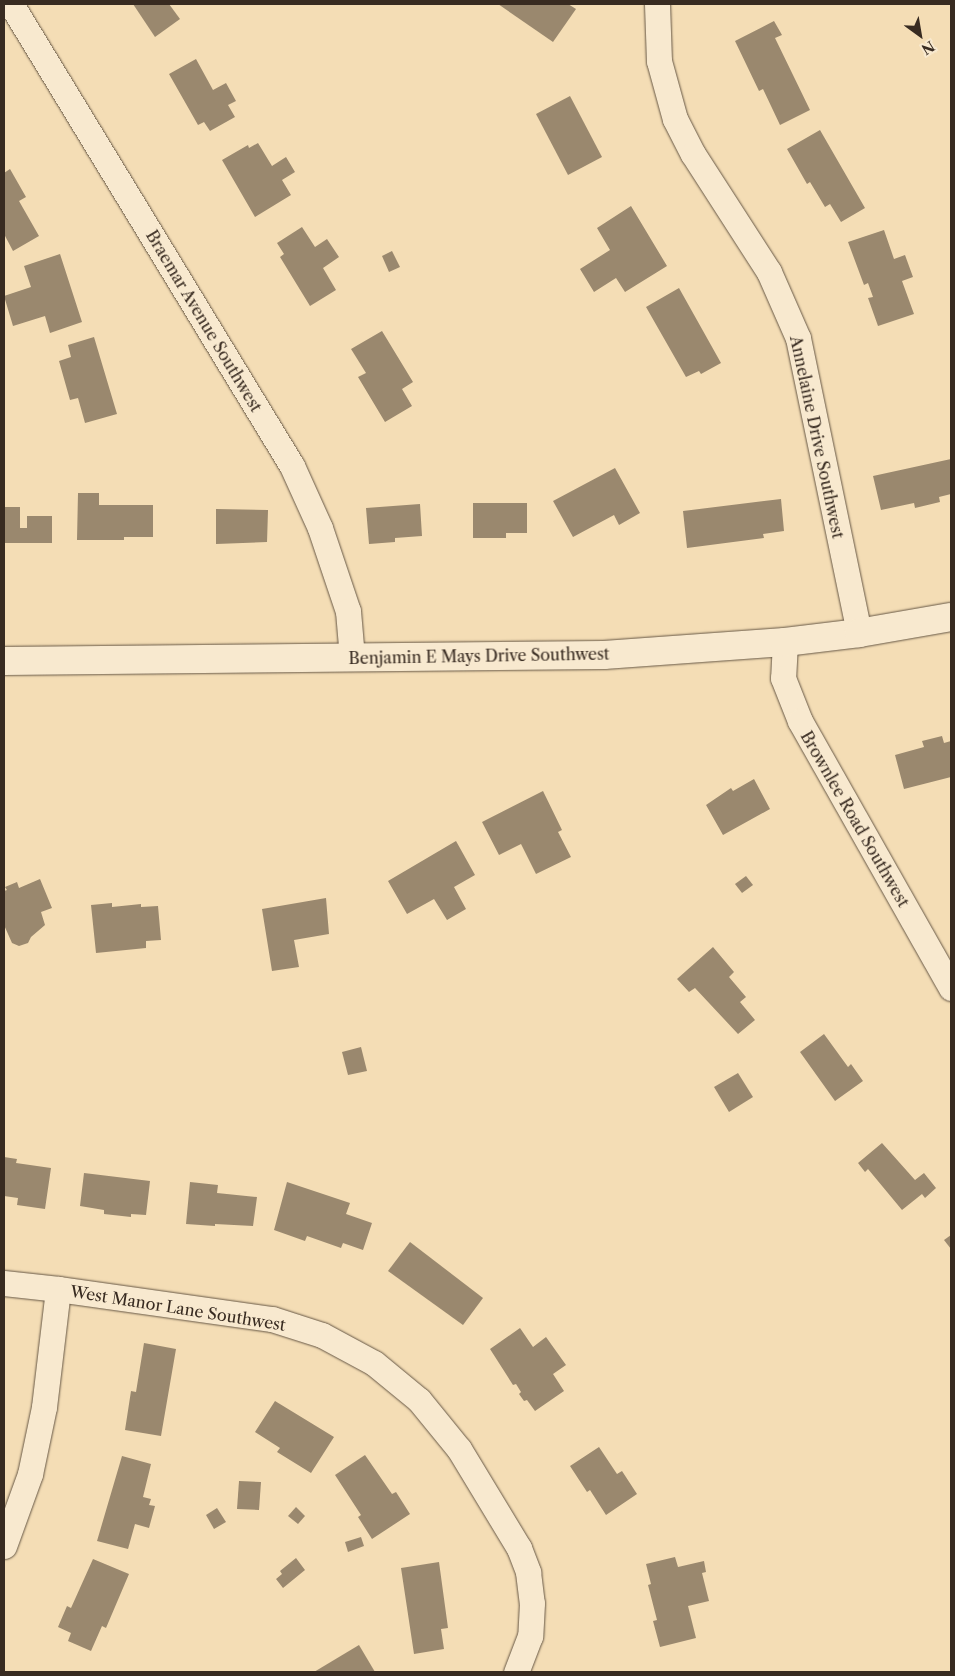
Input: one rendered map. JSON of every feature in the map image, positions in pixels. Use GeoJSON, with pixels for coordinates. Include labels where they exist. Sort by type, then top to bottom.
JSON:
{"type":"FeatureCollection","features":[{"type":"Feature","properties":{"kind":"street","name":"Braemar Avenue Southwest"},"geometry":{"type":"LineString","coordinates":[[11,4],[292,466],[320,528],[348,611],[352,658]]}},
{"type":"Feature","properties":{"kind":"street","name":"Annelaine Drive Southwest"},"geometry":{"type":"LineString","coordinates":[[657,4],[659,61],[675,119],[693,154],[769,272],[798,338],[859,633]]}},
{"type":"Feature","properties":{"kind":"street","name":"Benjamin E Mays Drive Southwest"},"geometry":{"type":"LineString","coordinates":[[4,661],[604,655],[785,642],[859,633],[951,617]]}},
{"type":"Feature","properties":{"kind":"street","name":"Brownlee Road Southwest"},"geometry":{"type":"LineString","coordinates":[[785,642],[783,678],[800,721],[951,988]]}},
{"type":"Feature","properties":{"kind":"street","name":"West Manor Lane Southwest"},"geometry":{"type":"LineString","coordinates":[[4,1283],[272,1319],[322,1335],[374,1363],[419,1400],[459,1449],[518,1548],[528,1572],[532,1602],[530,1636],[516,1672]]}},
{"type":"Feature","properties":{"kind":"street","name":"West Manor Lane Southwest"},"geometry":{"type":"LineString","coordinates":[[4,1546],[30,1474],[42,1416],[58,1289]]}},
{"type":"Feature","properties":{"kind":"building"},"geometry":{"type":"Polygon","coordinates":[[[133,4],[169,4],[180,19],[155,37],[133,4]]]}},
{"type":"Feature","properties":{"kind":"building"},"geometry":{"type":"Polygon","coordinates":[[[498,4],[568,4],[576,9],[553,42],[498,4]]]}},
{"type":"Feature","properties":{"kind":"building"},"geometry":{"type":"Polygon","coordinates":[[[774,21],[782,35],[775,38],[810,110],[780,125],[763,89],[759,91],[735,41],[774,21]]]}},
{"type":"Feature","properties":{"kind":"building"},"geometry":{"type":"Polygon","coordinates":[[[196,59],[213,90],[226,83],[236,101],[228,105],[235,117],[210,131],[204,122],[198,125],[169,74],[196,59]]]}},
{"type":"Feature","properties":{"kind":"building"},"geometry":{"type":"Polygon","coordinates":[[[570,96],[602,157],[568,175],[536,114],[570,96]]]}},
{"type":"Feature","properties":{"kind":"building"},"geometry":{"type":"Polygon","coordinates":[[[820,130],[865,208],[841,222],[830,204],[825,207],[810,182],[807,184],[787,149],[820,130]]]}},
{"type":"Feature","properties":{"kind":"building"},"geometry":{"type":"Polygon","coordinates":[[[258,143],[272,166],[286,157],[295,172],[282,180],[291,195],[255,217],[222,160],[248,145],[249,148],[258,143]]]}},
{"type":"Feature","properties":{"kind":"building"},"geometry":{"type":"Polygon","coordinates":[[[10,169],[26,197],[19,201],[39,236],[13,251],[4,234],[4,173],[10,169]]]}},
{"type":"Feature","properties":{"kind":"building"},"geometry":{"type":"Polygon","coordinates":[[[631,206],[667,266],[625,292],[616,278],[594,292],[580,269],[610,250],[597,228],[631,206]]]}},
{"type":"Feature","properties":{"kind":"building"},"geometry":{"type":"Polygon","coordinates":[[[302,227],[315,247],[327,239],[339,257],[323,268],[336,290],[310,306],[280,257],[284,254],[277,243],[302,227]]]}},
{"type":"Feature","properties":{"kind":"building"},"geometry":{"type":"Polygon","coordinates":[[[884,230],[894,259],[905,255],[913,277],[902,281],[914,314],[878,326],[868,298],[873,297],[868,283],[864,285],[848,242],[884,230]]]}},
{"type":"Feature","properties":{"kind":"building"},"geometry":{"type":"Polygon","coordinates":[[[392,251],[400,267],[389,272],[382,256],[392,251]]]}},
{"type":"Feature","properties":{"kind":"building"},"geometry":{"type":"Polygon","coordinates":[[[60,254],[82,322],[50,333],[45,316],[13,326],[4,296],[31,287],[24,266],[60,254]]]}},
{"type":"Feature","properties":{"kind":"building"},"geometry":{"type":"Polygon","coordinates":[[[679,288],[721,363],[701,374],[699,371],[686,377],[646,307],[679,288]]]}},
{"type":"Feature","properties":{"kind":"building"},"geometry":{"type":"Polygon","coordinates":[[[382,331],[413,382],[402,389],[412,406],[385,422],[358,377],[366,373],[351,349],[382,331]]]}},
{"type":"Feature","properties":{"kind":"building"},"geometry":{"type":"Polygon","coordinates":[[[94,337],[117,414],[85,423],[78,398],[70,400],[59,361],[71,357],[68,345],[94,337]]]}},
{"type":"Feature","properties":{"kind":"building"},"geometry":{"type":"Polygon","coordinates":[[[951,459],[951,494],[939,497],[940,502],[915,508],[914,503],[881,510],[873,476],[951,459]]]}},
{"type":"Feature","properties":{"kind":"building"},"geometry":{"type":"Polygon","coordinates":[[[615,468],[640,513],[619,525],[614,515],[573,537],[553,501],[615,468]]]}},
{"type":"Feature","properties":{"kind":"building"},"geometry":{"type":"Polygon","coordinates":[[[78,493],[99,493],[99,505],[153,505],[153,537],[124,537],[124,540],[77,540],[78,493]]]}},
{"type":"Feature","properties":{"kind":"building"},"geometry":{"type":"Polygon","coordinates":[[[781,499],[784,531],[763,534],[764,538],[687,548],[683,511],[781,499]]]}},
{"type":"Feature","properties":{"kind":"building"},"geometry":{"type":"Polygon","coordinates":[[[473,503],[527,503],[527,533],[506,533],[506,538],[473,538],[473,503]]]}},
{"type":"Feature","properties":{"kind":"building"},"geometry":{"type":"Polygon","coordinates":[[[420,504],[422,536],[395,538],[395,542],[369,544],[366,508],[420,504]]]}},
{"type":"Feature","properties":{"kind":"building"},"geometry":{"type":"Polygon","coordinates":[[[4,507],[20,507],[20,528],[27,528],[27,516],[52,516],[52,543],[4,543],[4,507]]]}},
{"type":"Feature","properties":{"kind":"building"},"geometry":{"type":"Polygon","coordinates":[[[216,509],[268,510],[267,542],[216,544],[216,509]]]}},
{"type":"Feature","properties":{"kind":"building"},"geometry":{"type":"Polygon","coordinates":[[[942,736],[944,743],[951,741],[951,777],[904,789],[895,755],[924,747],[922,741],[942,736]]]}},
{"type":"Feature","properties":{"kind":"building"},"geometry":{"type":"Polygon","coordinates":[[[754,779],[770,809],[723,835],[706,805],[731,788],[733,791],[754,779]]]}},
{"type":"Feature","properties":{"kind":"building"},"geometry":{"type":"Polygon","coordinates":[[[543,791],[562,830],[558,832],[571,857],[536,874],[521,844],[499,855],[482,822],[543,791]]]}},
{"type":"Feature","properties":{"kind":"building"},"geometry":{"type":"Polygon","coordinates":[[[456,841],[475,875],[454,887],[466,909],[447,920],[434,899],[407,914],[388,881],[456,841]]]}},
{"type":"Feature","properties":{"kind":"building"},"geometry":{"type":"Polygon","coordinates":[[[746,876],[753,885],[742,893],[735,884],[746,876]]]}},
{"type":"Feature","properties":{"kind":"building"},"geometry":{"type":"Polygon","coordinates":[[[40,879],[52,908],[41,912],[45,925],[31,937],[28,943],[19,946],[12,943],[4,925],[4,891],[7,890],[5,887],[17,882],[19,888],[40,879]]]}},
{"type":"Feature","properties":{"kind":"building"},"geometry":{"type":"Polygon","coordinates":[[[326,898],[329,934],[294,940],[299,967],[272,971],[262,909],[326,898]]]}},
{"type":"Feature","properties":{"kind":"building"},"geometry":{"type":"Polygon","coordinates":[[[112,903],[112,907],[141,904],[141,907],[158,906],[161,940],[146,941],[146,948],[96,953],[91,905],[112,903]]]}},
{"type":"Feature","properties":{"kind":"building"},"geometry":{"type":"Polygon","coordinates":[[[713,947],[734,972],[729,977],[746,997],[740,1002],[755,1020],[738,1034],[695,988],[689,992],[677,979],[713,947]]]}},
{"type":"Feature","properties":{"kind":"building"},"geometry":{"type":"Polygon","coordinates":[[[824,1034],[848,1067],[851,1064],[863,1081],[835,1101],[800,1052],[824,1034]]]}},
{"type":"Feature","properties":{"kind":"building"},"geometry":{"type":"Polygon","coordinates":[[[361,1047],[367,1071],[348,1075],[342,1052],[361,1047]]]}},
{"type":"Feature","properties":{"kind":"building"},"geometry":{"type":"Polygon","coordinates":[[[738,1073],[753,1097],[729,1112],[714,1087],[738,1073]]]}},
{"type":"Feature","properties":{"kind":"building"},"geometry":{"type":"Polygon","coordinates":[[[882,1143],[915,1180],[924,1173],[936,1188],[925,1198],[922,1194],[902,1210],[868,1169],[865,1172],[858,1163],[882,1143]]]}},
{"type":"Feature","properties":{"kind":"building"},"geometry":{"type":"Polygon","coordinates":[[[4,1157],[17,1159],[16,1163],[51,1168],[45,1209],[17,1205],[18,1198],[4,1196],[4,1157]]]}},
{"type":"Feature","properties":{"kind":"building"},"geometry":{"type":"Polygon","coordinates":[[[84,1173],[150,1181],[146,1215],[131,1214],[131,1217],[104,1214],[104,1210],[80,1206],[84,1173]]]}},
{"type":"Feature","properties":{"kind":"building"},"geometry":{"type":"Polygon","coordinates":[[[190,1182],[218,1185],[217,1193],[257,1197],[253,1226],[186,1224],[190,1182]]]}},
{"type":"Feature","properties":{"kind":"building"},"geometry":{"type":"Polygon","coordinates":[[[287,1182],[350,1203],[346,1214],[372,1223],[363,1250],[343,1243],[341,1248],[307,1236],[305,1241],[274,1230],[287,1182]]]}},
{"type":"Feature","properties":{"kind":"building"},"geometry":{"type":"Polygon","coordinates":[[[951,1235],[951,1249],[944,1240],[951,1235]]]}},
{"type":"Feature","properties":{"kind":"building"},"geometry":{"type":"Polygon","coordinates":[[[410,1242],[483,1298],[463,1325],[388,1271],[410,1242]]]}},
{"type":"Feature","properties":{"kind":"building"},"geometry":{"type":"Polygon","coordinates":[[[520,1328],[533,1347],[546,1337],[566,1365],[553,1374],[564,1391],[535,1411],[527,1400],[524,1401],[519,1394],[521,1392],[516,1384],[513,1385],[490,1349],[520,1328]]]}},
{"type":"Feature","properties":{"kind":"building"},"geometry":{"type":"Polygon","coordinates":[[[144,1343],[176,1349],[161,1436],[125,1430],[131,1391],[136,1392],[144,1343]]]}},
{"type":"Feature","properties":{"kind":"building"},"geometry":{"type":"Polygon","coordinates":[[[275,1401],[334,1437],[311,1473],[277,1452],[280,1448],[255,1432],[275,1401]]]}},
{"type":"Feature","properties":{"kind":"building"},"geometry":{"type":"Polygon","coordinates":[[[599,1447],[617,1474],[622,1471],[637,1494],[606,1515],[590,1490],[587,1492],[570,1466],[599,1447]]]}},
{"type":"Feature","properties":{"kind":"building"},"geometry":{"type":"Polygon","coordinates":[[[365,1455],[392,1494],[396,1492],[410,1514],[372,1539],[358,1517],[361,1515],[335,1475],[365,1455]]]}},
{"type":"Feature","properties":{"kind":"building"},"geometry":{"type":"Polygon","coordinates":[[[122,1456],[151,1464],[143,1497],[151,1499],[149,1505],[155,1506],[149,1528],[135,1524],[128,1549],[97,1541],[122,1456]]]}},
{"type":"Feature","properties":{"kind":"building"},"geometry":{"type":"Polygon","coordinates":[[[239,1481],[261,1482],[259,1510],[237,1509],[239,1481]]]}},
{"type":"Feature","properties":{"kind":"building"},"geometry":{"type":"Polygon","coordinates":[[[296,1507],[305,1516],[298,1524],[288,1516],[296,1507]]]}},
{"type":"Feature","properties":{"kind":"building"},"geometry":{"type":"Polygon","coordinates":[[[217,1508],[226,1522],[214,1529],[206,1515],[217,1508]]]}},
{"type":"Feature","properties":{"kind":"building"},"geometry":{"type":"Polygon","coordinates":[[[361,1537],[364,1546],[348,1552],[345,1542],[361,1537]]]}},
{"type":"Feature","properties":{"kind":"building"},"geometry":{"type":"Polygon","coordinates":[[[675,1557],[678,1567],[704,1561],[706,1572],[702,1573],[709,1601],[688,1606],[696,1638],[660,1647],[653,1621],[657,1620],[648,1585],[651,1584],[646,1564],[675,1557]]]}},
{"type":"Feature","properties":{"kind":"building"},"geometry":{"type":"Polygon","coordinates":[[[296,1558],[305,1570],[283,1588],[276,1579],[282,1574],[280,1571],[296,1558]]]}},
{"type":"Feature","properties":{"kind":"building"},"geometry":{"type":"Polygon","coordinates":[[[93,1559],[129,1574],[106,1628],[102,1626],[91,1651],[68,1641],[71,1633],[58,1627],[67,1606],[71,1608],[93,1559]]]}},
{"type":"Feature","properties":{"kind":"building"},"geometry":{"type":"Polygon","coordinates":[[[439,1562],[448,1628],[441,1629],[444,1649],[414,1654],[401,1568],[439,1562]]]}},
{"type":"Feature","properties":{"kind":"building"},"geometry":{"type":"Polygon","coordinates":[[[359,1645],[375,1672],[314,1672],[359,1645]]]}}]}
